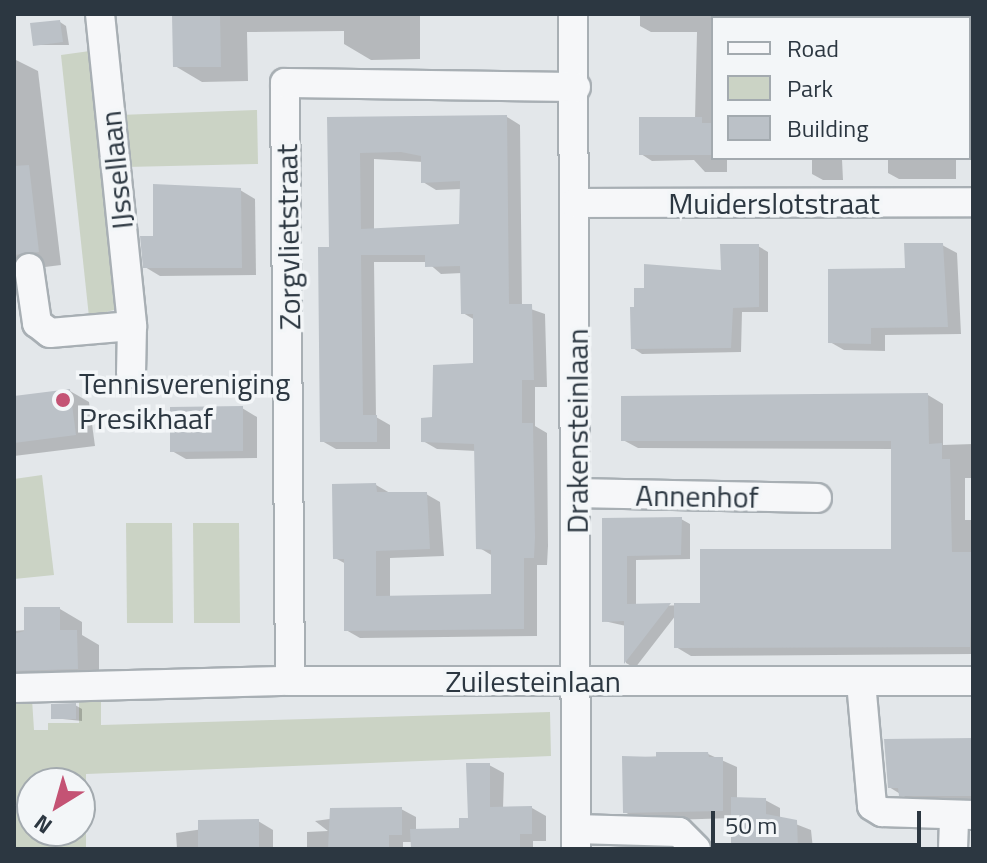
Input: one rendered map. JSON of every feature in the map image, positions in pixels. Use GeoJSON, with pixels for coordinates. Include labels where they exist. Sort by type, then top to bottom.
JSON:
{"type":"FeatureCollection","features":[{"type":"Feature","properties":{"kind":"street","name":"IJssellaan"},"geometry":{"type":"LineString","coordinates":[[100,14],[132,326],[131,373]]}},
{"type":"Feature","properties":{"kind":"street","name":"Drakensteinlaan"},"geometry":{"type":"LineString","coordinates":[[573,14],[576,87],[576,839]]}},
{"type":"Feature","properties":{"kind":"street","name":"Zorgvlietstraat"},"geometry":{"type":"LineString","coordinates":[[290,681],[285,83],[576,87]]}},
{"type":"Feature","properties":{"kind":"street","name":"Muiderslotstraat"},"geometry":{"type":"LineString","coordinates":[[575,203],[973,202]]}},
{"type":"Feature","properties":{"kind":"street"},"geometry":{"type":"LineString","coordinates":[[29,268],[37,323],[50,333],[132,326]]}},
{"type":"Feature","properties":{"kind":"street","name":"Annenhof"},"geometry":{"type":"LineString","coordinates":[[577,493],[817,498]]}},
{"type":"Feature","properties":{"kind":"street","name":"Zuilesteinlaan"},"geometry":{"type":"LineString","coordinates":[[14,688],[290,681],[973,681]]}},
{"type":"Feature","properties":{"kind":"street"},"geometry":{"type":"LineString","coordinates":[[861,682],[872,806],[882,812],[963,815],[953,849]]}},
{"type":"Feature","properties":{"kind":"street"},"geometry":{"type":"LineString","coordinates":[[576,839],[679,832],[696,849]]}},
{"type":"Feature","properties":{"kind":"green space"},"geometry":{"type":"Polygon","coordinates":[[[97,50],[117,309],[89,317],[61,55],[97,50]]]}},
{"type":"Feature","properties":{"kind":"green space"},"geometry":{"type":"Polygon","coordinates":[[[257,110],[258,164],[126,167],[119,115],[257,110]]]}},
{"type":"Feature","properties":{"kind":"green space"},"geometry":{"type":"Polygon","coordinates":[[[42,475],[54,575],[14,579],[14,479],[42,475]]]}},
{"type":"Feature","properties":{"kind":"green space"},"geometry":{"type":"Polygon","coordinates":[[[126,523],[172,523],[173,623],[127,623],[126,523]]]}},
{"type":"Feature","properties":{"kind":"green space"},"geometry":{"type":"Polygon","coordinates":[[[193,523],[239,523],[240,623],[194,623],[193,523]]]}},
{"type":"Feature","properties":{"kind":"green space"},"geometry":{"type":"Polygon","coordinates":[[[14,699],[32,699],[34,730],[48,730],[48,723],[79,723],[79,702],[101,702],[101,725],[550,712],[551,756],[96,774],[96,767],[16,767],[16,847],[86,849],[14,849],[14,699]]]}},
{"type":"Feature","properties":{"kind":"building"},"geometry":{"type":"Polygon","coordinates":[[[172,14],[220,14],[221,67],[173,67],[172,14]]]}},
{"type":"Feature","properties":{"kind":"building"},"geometry":{"type":"Polygon","coordinates":[[[60,20],[63,42],[33,46],[30,23],[60,20]]]}},
{"type":"Feature","properties":{"kind":"building"},"geometry":{"type":"Polygon","coordinates":[[[507,115],[509,304],[532,304],[534,380],[522,380],[522,423],[533,423],[535,537],[534,558],[524,558],[524,629],[344,631],[344,559],[333,559],[332,484],[376,483],[377,492],[427,492],[430,549],[376,551],[376,596],[491,594],[491,550],[476,549],[474,444],[421,442],[421,418],[432,417],[433,365],[473,363],[473,314],[461,314],[460,266],[425,267],[425,255],[361,255],[363,415],[377,415],[377,442],[320,442],[318,247],[329,247],[327,117],[507,115]],[[401,152],[360,153],[361,229],[459,224],[460,181],[421,183],[421,156],[401,152]]]}},
{"type":"Feature","properties":{"kind":"building"},"geometry":{"type":"Polygon","coordinates":[[[639,117],[702,117],[702,123],[711,123],[711,155],[639,155],[639,117]]]}},
{"type":"Feature","properties":{"kind":"building"},"geometry":{"type":"Polygon","coordinates":[[[29,165],[39,252],[14,255],[14,166],[29,165]]]}},
{"type":"Feature","properties":{"kind":"building"},"geometry":{"type":"Polygon","coordinates":[[[153,184],[241,188],[242,268],[143,268],[140,236],[153,236],[153,184]]]}},
{"type":"Feature","properties":{"kind":"building"},"geometry":{"type":"Polygon","coordinates":[[[904,243],[943,243],[948,327],[871,328],[871,344],[828,343],[828,269],[905,268],[904,243]]]}},
{"type":"Feature","properties":{"kind":"building"},"geometry":{"type":"Polygon","coordinates":[[[720,244],[759,244],[759,307],[733,308],[731,348],[631,349],[630,307],[634,307],[634,288],[644,288],[644,264],[721,270],[720,244]]]}},
{"type":"Feature","properties":{"kind":"building"},"geometry":{"type":"Polygon","coordinates":[[[70,389],[76,435],[14,443],[14,396],[70,389]]]}},
{"type":"Feature","properties":{"kind":"building"},"geometry":{"type":"Polygon","coordinates":[[[928,393],[929,444],[942,443],[942,459],[950,459],[952,552],[973,552],[970,647],[674,648],[674,603],[700,603],[700,549],[891,549],[891,441],[621,441],[621,396],[928,393]]]}},
{"type":"Feature","properties":{"kind":"building"},"geometry":{"type":"Polygon","coordinates":[[[243,406],[243,451],[170,452],[170,407],[243,406]]]}},
{"type":"Feature","properties":{"kind":"building"},"geometry":{"type":"Polygon","coordinates":[[[682,517],[681,555],[627,556],[627,604],[671,603],[624,664],[624,621],[602,622],[602,518],[682,517]]]}},
{"type":"Feature","properties":{"kind":"building"},"geometry":{"type":"Polygon","coordinates":[[[24,607],[60,607],[60,630],[77,630],[78,669],[14,671],[14,634],[24,631],[24,607]]]}},
{"type":"Feature","properties":{"kind":"building"},"geometry":{"type":"Polygon","coordinates":[[[76,703],[76,719],[51,719],[51,704],[76,703]]]}},
{"type":"Feature","properties":{"kind":"building"},"geometry":{"type":"Polygon","coordinates":[[[973,738],[973,796],[899,796],[898,788],[888,788],[884,739],[973,738]]]}},
{"type":"Feature","properties":{"kind":"building"},"geometry":{"type":"Polygon","coordinates":[[[656,752],[708,752],[709,757],[723,757],[723,811],[623,813],[622,756],[656,757],[656,752]]]}},
{"type":"Feature","properties":{"kind":"building"},"geometry":{"type":"Polygon","coordinates":[[[466,763],[490,763],[490,807],[532,806],[532,834],[520,834],[520,849],[411,849],[410,829],[459,828],[459,818],[468,818],[466,763]]]}},
{"type":"Feature","properties":{"kind":"building"},"geometry":{"type":"Polygon","coordinates":[[[731,797],[766,798],[766,814],[797,820],[798,849],[731,849],[731,797]]]}},
{"type":"Feature","properties":{"kind":"building"},"geometry":{"type":"Polygon","coordinates":[[[402,807],[402,835],[389,835],[389,849],[328,849],[330,808],[402,807]]]}},
{"type":"Feature","properties":{"kind":"building"},"geometry":{"type":"Polygon","coordinates":[[[259,819],[259,849],[198,849],[198,820],[259,819]]]}},
{"type":"Feature","properties":{"kind":"place","name":"Tennisvereniging Presikhaaf"},"geometry":{"type":"Point","coordinates":[63,400]}}]}
